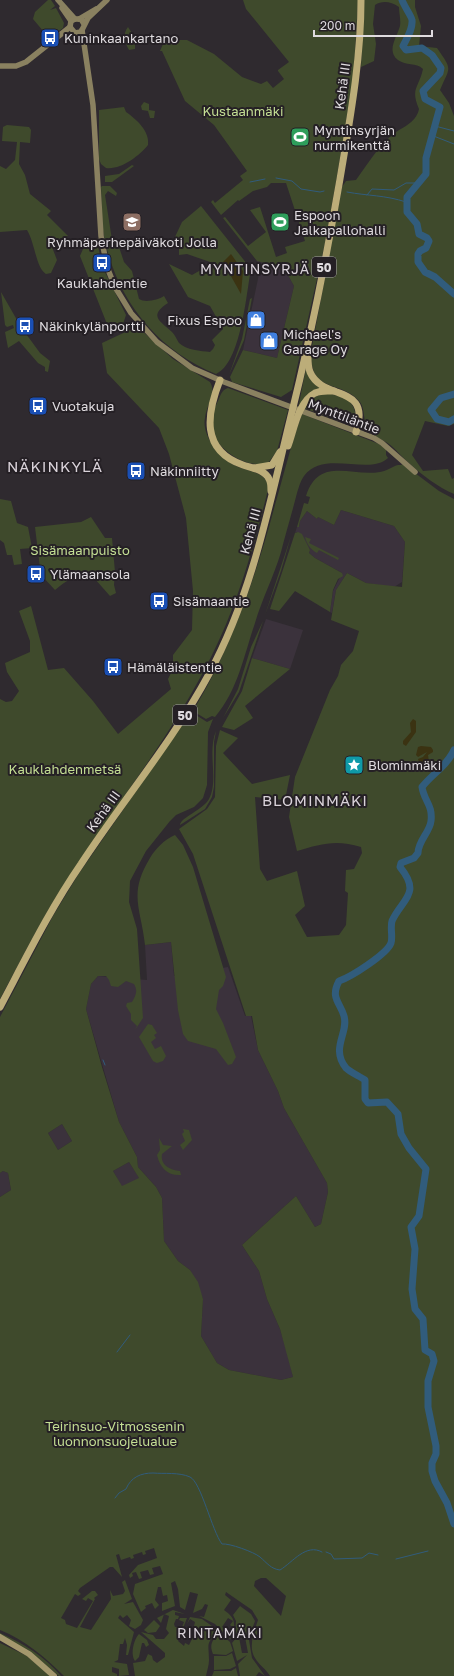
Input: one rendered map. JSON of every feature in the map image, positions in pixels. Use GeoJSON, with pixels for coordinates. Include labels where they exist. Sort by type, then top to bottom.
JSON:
{"type":"FeatureCollection","features":[{"type":"Feature","properties":{"kind":"highway","name":"Kehä III"},"geometry":{"type":"LineString","coordinates":[[0,1006],[62,893],[99,836],[177,728],[209,674],[242,601],[271,499],[307,347],[323,270],[351,113],[359,51],[361,2]]}},
{"type":"Feature","properties":{"kind":"highway"},"geometry":{"type":"LineString","coordinates":[[307,347],[310,373],[316,381],[349,397],[359,407],[360,417],[356,432]]}},
{"type":"Feature","properties":{"kind":"highway"},"geometry":{"type":"LineString","coordinates":[[222,381],[211,410],[208,425],[218,447],[233,460],[254,468],[270,479],[271,499]]}},
{"type":"Feature","properties":{"kind":"highway"},"geometry":{"type":"LineString","coordinates":[[280,462],[287,449],[298,418],[307,401],[316,393],[334,391]]}},
{"type":"Feature","properties":{"kind":"highway"},"geometry":{"type":"LineString","coordinates":[[254,468],[272,465],[284,445]]}},
{"type":"Feature","properties":{"kind":"main road"},"geometry":{"type":"LineString","coordinates":[[0,1637],[29,1654],[54,1676]]}},
{"type":"Feature","properties":{"kind":"main road"},"geometry":{"type":"LineString","coordinates":[[0,1641],[29,1654]]}},
{"type":"Feature","properties":{"kind":"street"},"geometry":{"type":"LineString","coordinates":[[0,66],[16,66],[26,62],[107,0]]}},
{"type":"Feature","properties":{"kind":"street"},"geometry":{"type":"LineString","coordinates":[[60,2],[64,13],[74,25],[85,52],[93,105],[100,236],[107,267],[115,287],[134,317],[157,342],[192,368],[222,381]]}},
{"type":"Feature","properties":{"kind":"street"},"geometry":{"type":"LineString","coordinates":[[85,52],[86,48],[82,30],[84,24],[97,8]]}},
{"type":"Feature","properties":{"kind":"street"},"geometry":{"type":"LineString","coordinates":[[74,25],[84,24]]}},
{"type":"Feature","properties":{"kind":"street"},"geometry":{"type":"LineString","coordinates":[[74,25],[82,30]]}},
{"type":"Feature","properties":{"kind":"street","name":"Mynttiläntie"},"geometry":{"type":"LineString","coordinates":[[222,381],[382,443],[415,472]]}},
{"type":"Feature","properties":{"kind":"shaded area"},"geometry":{"type":"Polygon","coordinates":[[[257,261],[284,268],[294,286],[277,358],[243,350],[259,274],[257,261]]]}},
{"type":"Feature","properties":{"kind":"shaded area"},"geometry":{"type":"Polygon","coordinates":[[[341,510],[394,526],[405,542],[402,582],[394,587],[366,583],[347,573],[336,590],[332,613],[330,612],[333,591],[342,573],[309,553],[310,550],[297,532],[295,533],[297,527],[299,527],[300,521],[307,511],[317,519],[318,517],[334,525],[341,510]]]}},
{"type":"Feature","properties":{"kind":"shaded area"},"geometry":{"type":"Polygon","coordinates":[[[266,619],[303,630],[290,669],[252,658],[266,619]]]}},
{"type":"Feature","properties":{"kind":"shaded area"},"geometry":{"type":"Polygon","coordinates":[[[171,942],[174,976],[228,967],[245,1016],[251,1016],[258,1050],[278,1091],[284,1108],[327,1183],[328,1192],[321,1224],[315,1227],[296,1196],[242,1245],[259,1271],[267,1299],[280,1329],[293,1377],[281,1380],[229,1370],[217,1363],[201,1336],[203,1299],[190,1270],[178,1261],[164,1241],[162,1198],[156,1187],[138,1167],[137,1157],[119,1122],[86,1009],[91,984],[98,976],[147,980],[145,945],[171,942]]]}},
{"type":"Feature","properties":{"kind":"shaded area"},"geometry":{"type":"Polygon","coordinates":[[[62,1124],[72,1141],[58,1150],[48,1133],[62,1124]]]}},
{"type":"Feature","properties":{"kind":"shaded area"},"geometry":{"type":"Polygon","coordinates":[[[129,1162],[140,1179],[122,1187],[113,1171],[129,1162]]]}},
{"type":"Feature","properties":{"kind":"shaded area"},"geometry":{"type":"Polygon","coordinates":[[[3,1171],[8,1173],[11,1190],[0,1197],[0,1173],[3,1171]]]}},
{"type":"Feature","properties":{"kind":"green space"},"geometry":{"type":"Polygon","coordinates":[[[48,0],[51,0],[55,6],[50,10],[56,8],[64,23],[63,28],[44,42],[40,38],[44,35],[44,32],[33,19],[35,12],[48,0]]]}},
{"type":"Feature","properties":{"kind":"green space","name":"Kustaanmäki"},"geometry":{"type":"Polygon","coordinates":[[[243,0],[358,0],[354,72],[325,243],[292,390],[281,397],[232,382],[230,377],[243,350],[277,358],[294,286],[284,268],[257,261],[223,218],[225,217],[248,246],[266,232],[250,210],[260,207],[276,257],[287,253],[285,247],[305,241],[286,183],[271,183],[267,187],[253,191],[239,201],[238,200],[221,215],[211,202],[213,200],[215,203],[243,180],[240,176],[247,171],[214,125],[185,101],[162,51],[160,51],[163,44],[161,40],[187,40],[214,54],[242,77],[261,84],[267,81],[273,88],[284,79],[278,70],[289,62],[246,9],[243,0]]]}},
{"type":"Feature","properties":{"kind":"green space"},"geometry":{"type":"Polygon","coordinates":[[[364,0],[415,0],[415,7],[421,26],[419,46],[437,48],[448,65],[448,72],[440,90],[449,103],[454,116],[454,424],[448,426],[425,421],[412,455],[423,471],[448,469],[452,479],[454,478],[454,494],[442,488],[425,476],[406,461],[392,446],[373,434],[367,427],[360,402],[353,395],[321,381],[316,375],[312,366],[311,352],[342,187],[346,181],[356,180],[381,146],[391,136],[408,125],[415,118],[419,109],[416,102],[415,92],[423,69],[417,65],[401,62],[393,52],[393,44],[400,26],[399,7],[387,2],[381,2],[375,5],[373,24],[376,44],[374,61],[361,67],[364,0]]]}},
{"type":"Feature","properties":{"kind":"green space"},"geometry":{"type":"Polygon","coordinates":[[[128,27],[135,38],[135,49],[129,50],[125,41],[125,33],[128,27]]]}},
{"type":"Feature","properties":{"kind":"green space"},"geometry":{"type":"Polygon","coordinates":[[[144,102],[149,104],[149,110],[155,111],[154,118],[150,118],[148,111],[142,110],[141,106],[144,102]]]}},
{"type":"Feature","properties":{"kind":"green space"},"geometry":{"type":"Polygon","coordinates":[[[124,107],[126,112],[145,130],[148,145],[140,154],[124,165],[106,168],[101,164],[99,159],[99,110],[124,107]]]}},
{"type":"Feature","properties":{"kind":"green space"},"geometry":{"type":"Polygon","coordinates":[[[7,125],[29,127],[31,130],[30,143],[20,142],[19,164],[25,175],[30,194],[51,211],[47,215],[68,236],[58,239],[52,247],[57,260],[51,273],[46,274],[40,266],[27,230],[0,232],[0,166],[6,169],[15,160],[17,142],[2,141],[3,127],[7,125]]]}},
{"type":"Feature","properties":{"kind":"green space"},"geometry":{"type":"Polygon","coordinates":[[[132,165],[134,166],[112,182],[105,182],[105,176],[119,174],[132,165]]]}},
{"type":"Feature","properties":{"kind":"green space"},"geometry":{"type":"Polygon","coordinates":[[[102,186],[110,186],[117,193],[116,196],[108,191],[105,195],[112,240],[118,244],[124,262],[132,271],[139,299],[145,301],[158,299],[164,296],[168,303],[158,311],[158,318],[173,333],[182,345],[194,350],[210,352],[215,345],[212,340],[223,329],[210,306],[188,297],[169,264],[192,275],[213,263],[187,254],[179,255],[179,240],[175,237],[182,222],[201,206],[251,269],[237,343],[231,357],[224,367],[216,374],[195,364],[175,351],[142,320],[129,301],[118,281],[104,236],[102,218],[102,186]]]}},
{"type":"Feature","properties":{"kind":"green space"},"geometry":{"type":"Polygon","coordinates":[[[97,242],[103,268],[126,315],[123,324],[113,331],[109,329],[80,256],[83,249],[97,242]]]}},
{"type":"Feature","properties":{"kind":"green space"},"geometry":{"type":"Polygon","coordinates":[[[1,292],[21,327],[40,353],[50,361],[48,372],[45,371],[45,367],[38,363],[19,341],[8,348],[5,332],[14,328],[13,325],[7,327],[5,325],[1,292]]]}},
{"type":"Feature","properties":{"kind":"green space"},"geometry":{"type":"Polygon","coordinates":[[[252,298],[244,340],[229,375],[242,339],[250,299],[252,298]]]}},
{"type":"Feature","properties":{"kind":"green space","name":"Kauklahdenmetsä"},"geometry":{"type":"Polygon","coordinates":[[[134,328],[140,329],[173,359],[210,382],[212,386],[212,395],[206,413],[205,424],[210,441],[219,453],[228,461],[234,465],[259,474],[269,486],[238,593],[222,635],[212,655],[161,743],[56,897],[31,940],[0,999],[0,699],[6,702],[12,701],[19,691],[7,672],[5,663],[30,652],[30,641],[19,611],[31,606],[48,670],[64,668],[93,701],[118,734],[171,689],[168,679],[173,669],[173,655],[192,630],[193,591],[186,518],[169,454],[159,428],[107,373],[102,343],[134,328]]]}},
{"type":"Feature","properties":{"kind":"green space"},"geometry":{"type":"Polygon","coordinates":[[[306,368],[322,389],[297,414],[306,368]]]}},
{"type":"Feature","properties":{"kind":"green space"},"geometry":{"type":"Polygon","coordinates":[[[228,388],[288,410],[277,451],[268,463],[259,464],[240,460],[231,455],[217,440],[213,432],[211,423],[212,418],[221,394],[228,388]]]}},
{"type":"Feature","properties":{"kind":"green space"},"geometry":{"type":"Polygon","coordinates":[[[327,393],[348,400],[353,407],[356,419],[351,422],[344,423],[304,408],[316,396],[327,393]]]}},
{"type":"Feature","properties":{"kind":"green space"},"geometry":{"type":"Polygon","coordinates":[[[302,414],[379,444],[386,449],[386,455],[388,458],[380,463],[370,465],[334,463],[323,464],[312,468],[304,476],[297,493],[281,552],[258,614],[240,672],[223,707],[215,717],[212,716],[206,719],[193,711],[220,662],[242,611],[268,532],[302,414]]]}},
{"type":"Feature","properties":{"kind":"green space","name":"Teirinsuo-Vitmossenin luonnonsuojelualue"},"geometry":{"type":"Polygon","coordinates":[[[403,464],[439,491],[454,499],[454,1676],[270,1676],[253,1654],[252,1639],[258,1620],[252,1610],[226,1592],[225,1595],[231,1600],[224,1610],[232,1618],[234,1622],[234,1628],[230,1625],[233,1621],[228,1618],[222,1627],[231,1633],[229,1635],[231,1638],[230,1639],[215,1624],[199,1616],[204,1617],[208,1605],[205,1604],[202,1609],[193,1613],[198,1594],[190,1592],[185,1610],[180,1607],[178,1589],[175,1581],[171,1583],[175,1606],[162,1611],[162,1603],[168,1601],[167,1595],[163,1596],[161,1587],[158,1587],[155,1600],[159,1605],[155,1609],[152,1603],[145,1606],[146,1608],[141,1612],[133,1594],[135,1584],[163,1574],[160,1566],[152,1568],[154,1574],[150,1575],[148,1570],[140,1572],[142,1578],[139,1579],[136,1572],[132,1573],[133,1576],[130,1578],[129,1575],[138,1565],[157,1558],[154,1548],[145,1551],[146,1554],[143,1555],[142,1552],[133,1555],[134,1558],[131,1559],[130,1557],[121,1560],[119,1554],[116,1555],[122,1577],[113,1567],[110,1567],[80,1588],[78,1591],[81,1594],[78,1596],[75,1594],[61,1618],[65,1620],[66,1624],[77,1628],[93,1601],[88,1598],[86,1601],[82,1599],[92,1591],[95,1591],[98,1595],[94,1598],[95,1599],[80,1627],[91,1630],[111,1599],[110,1590],[113,1596],[123,1594],[125,1591],[122,1582],[125,1580],[132,1599],[124,1604],[133,1602],[143,1620],[141,1625],[135,1629],[129,1626],[131,1620],[127,1615],[123,1618],[120,1615],[118,1618],[134,1632],[128,1655],[126,1655],[127,1645],[125,1638],[123,1644],[120,1644],[118,1660],[114,1662],[127,1664],[129,1675],[119,1676],[119,1669],[112,1667],[112,1672],[117,1674],[117,1676],[64,1676],[50,1662],[34,1650],[18,1639],[0,1630],[0,1197],[11,1190],[8,1173],[3,1171],[0,1173],[0,1017],[53,916],[78,875],[191,712],[207,722],[213,719],[208,732],[207,785],[203,798],[194,807],[176,815],[170,821],[146,851],[130,881],[129,902],[137,929],[143,1018],[135,1030],[137,1026],[131,1020],[131,1014],[126,1006],[127,1003],[132,1002],[135,995],[136,989],[134,984],[126,981],[118,987],[111,986],[106,976],[98,976],[91,984],[86,1009],[119,1122],[137,1157],[138,1167],[156,1187],[162,1198],[164,1241],[178,1261],[190,1270],[198,1282],[203,1299],[201,1336],[217,1363],[229,1370],[281,1380],[293,1377],[280,1329],[267,1299],[259,1271],[242,1245],[296,1196],[315,1227],[321,1224],[328,1192],[327,1183],[284,1108],[278,1091],[258,1050],[252,1016],[246,1016],[193,854],[179,829],[207,809],[215,797],[216,746],[220,730],[238,738],[223,753],[252,784],[290,775],[285,800],[255,797],[260,869],[267,881],[297,871],[305,906],[295,915],[307,937],[339,935],[346,925],[348,893],[345,891],[346,870],[354,869],[362,853],[361,847],[344,843],[328,843],[297,851],[289,817],[295,777],[330,690],[338,676],[341,665],[353,651],[359,631],[331,620],[336,590],[347,573],[366,583],[402,587],[405,542],[394,526],[341,510],[334,525],[318,517],[317,519],[307,511],[300,521],[299,527],[297,527],[304,503],[308,504],[310,497],[306,496],[312,484],[319,476],[327,472],[337,471],[369,473],[380,472],[396,465],[403,464]],[[62,1124],[48,1133],[58,1150],[72,1141],[62,1124]],[[129,1162],[113,1171],[122,1186],[139,1178],[129,1162]],[[261,1578],[255,1581],[254,1586],[281,1616],[286,1596],[266,1578],[261,1578]]]}},
{"type":"Feature","properties":{"kind":"green space"},"geometry":{"type":"Polygon","coordinates":[[[0,499],[11,501],[17,523],[28,527],[32,548],[20,549],[22,564],[14,565],[12,555],[7,555],[4,543],[0,540],[0,499]]]}},
{"type":"Feature","properties":{"kind":"green space","name":"Sisämaanpuisto"},"geometry":{"type":"Polygon","coordinates":[[[91,517],[105,538],[112,538],[115,572],[114,585],[116,593],[110,596],[95,579],[82,577],[73,578],[55,590],[43,577],[40,568],[35,527],[81,522],[91,517]]]}},
{"type":"Feature","properties":{"kind":"green space"},"geometry":{"type":"Polygon","coordinates":[[[298,532],[302,534],[310,550],[309,553],[342,573],[343,576],[338,579],[333,590],[330,612],[295,591],[279,611],[270,609],[295,533],[298,532]]]}},
{"type":"Feature","properties":{"kind":"green space"},"geometry":{"type":"Polygon","coordinates":[[[291,536],[281,571],[265,615],[291,536]]]}},
{"type":"Feature","properties":{"kind":"green space"},"geometry":{"type":"Polygon","coordinates":[[[305,537],[311,539],[309,543],[339,558],[338,560],[319,550],[317,553],[309,546],[305,537]]]}},
{"type":"Feature","properties":{"kind":"green space"},"geometry":{"type":"Polygon","coordinates":[[[263,621],[239,692],[223,718],[238,689],[251,647],[263,621]]]}},
{"type":"Feature","properties":{"kind":"green space"},"geometry":{"type":"Polygon","coordinates":[[[252,658],[290,669],[245,706],[253,718],[234,730],[222,727],[242,691],[252,658]]]}},
{"type":"Feature","properties":{"kind":"green space"},"geometry":{"type":"Polygon","coordinates":[[[216,731],[214,742],[214,787],[212,797],[205,809],[180,825],[184,819],[206,803],[212,792],[213,748],[214,739],[216,731]]]}},
{"type":"Feature","properties":{"kind":"green space"},"geometry":{"type":"Polygon","coordinates":[[[175,835],[183,845],[193,867],[226,977],[223,986],[219,990],[216,1009],[236,1057],[232,1064],[228,1065],[216,1049],[188,1041],[183,1034],[178,1010],[171,942],[145,945],[138,901],[139,882],[143,871],[155,851],[164,842],[175,835]]]}},
{"type":"Feature","properties":{"kind":"green space"},"geometry":{"type":"Polygon","coordinates":[[[148,1024],[152,1025],[157,1033],[154,1035],[156,1038],[151,1042],[155,1049],[161,1046],[166,1056],[163,1061],[157,1063],[153,1061],[139,1037],[148,1024]]]}},
{"type":"Feature","properties":{"kind":"green space"},"geometry":{"type":"Polygon","coordinates":[[[183,1129],[189,1130],[192,1140],[183,1150],[180,1145],[185,1141],[182,1134],[184,1132],[183,1129]]]}},
{"type":"Feature","properties":{"kind":"green space"},"geometry":{"type":"Polygon","coordinates":[[[159,1138],[163,1145],[172,1146],[162,1154],[164,1164],[169,1168],[180,1171],[181,1175],[168,1173],[160,1164],[157,1155],[160,1150],[159,1138]]]}},
{"type":"Feature","properties":{"kind":"green space"},"geometry":{"type":"Polygon","coordinates":[[[240,1606],[251,1614],[255,1621],[250,1635],[235,1634],[236,1621],[233,1615],[240,1606]]]}},
{"type":"Feature","properties":{"kind":"green space"},"geometry":{"type":"Polygon","coordinates":[[[173,1610],[185,1614],[175,1612],[175,1615],[179,1616],[174,1624],[175,1627],[182,1627],[184,1622],[179,1620],[180,1618],[187,1618],[178,1641],[184,1646],[185,1643],[189,1645],[194,1635],[201,1636],[204,1630],[194,1626],[195,1622],[190,1619],[187,1624],[190,1617],[202,1619],[219,1631],[212,1639],[208,1647],[209,1662],[206,1676],[135,1676],[133,1663],[145,1661],[148,1654],[152,1656],[153,1660],[157,1663],[165,1657],[165,1653],[141,1632],[153,1635],[156,1639],[164,1639],[169,1633],[166,1629],[169,1616],[165,1614],[173,1610]]]}},
{"type":"Feature","properties":{"kind":"green space"},"geometry":{"type":"Polygon","coordinates":[[[164,1615],[161,1623],[157,1618],[164,1615]]]}},
{"type":"Feature","properties":{"kind":"green space"},"geometry":{"type":"Polygon","coordinates":[[[154,1620],[160,1626],[156,1632],[148,1633],[144,1630],[154,1620]]]}},
{"type":"Feature","properties":{"kind":"green space"},"geometry":{"type":"Polygon","coordinates":[[[0,1633],[33,1651],[48,1662],[61,1676],[59,1676],[28,1650],[0,1635],[0,1633]]]}},
{"type":"Feature","properties":{"kind":"green space"},"geometry":{"type":"Polygon","coordinates":[[[220,1633],[230,1642],[233,1651],[226,1655],[213,1654],[211,1648],[212,1642],[220,1633]]]}},
{"type":"Feature","properties":{"kind":"green space"},"geometry":{"type":"Polygon","coordinates":[[[139,1634],[147,1640],[149,1645],[146,1647],[144,1643],[142,1643],[139,1657],[135,1661],[133,1647],[139,1634]]]}},
{"type":"Feature","properties":{"kind":"green space"},"geometry":{"type":"Polygon","coordinates":[[[237,1637],[239,1637],[242,1653],[248,1653],[245,1637],[249,1640],[252,1658],[265,1676],[259,1672],[256,1676],[240,1676],[238,1664],[247,1655],[237,1661],[232,1643],[237,1637]]]}},
{"type":"Feature","properties":{"kind":"green space"},"geometry":{"type":"Polygon","coordinates":[[[0,1643],[27,1656],[50,1676],[0,1676],[0,1643]]]}},
{"type":"Feature","properties":{"kind":"green space"},"geometry":{"type":"Polygon","coordinates":[[[232,1653],[236,1666],[230,1669],[214,1670],[214,1656],[226,1656],[232,1653]]]}},
{"type":"Feature","properties":{"kind":"green space"},"geometry":{"type":"Polygon","coordinates":[[[236,1668],[238,1676],[212,1676],[214,1671],[231,1671],[236,1668]]]}},
{"type":"Feature","properties":{"kind":"sand"},"geometry":{"type":"Polygon","coordinates":[[[231,254],[243,271],[241,294],[223,262],[231,254]]]}},
{"type":"Feature","properties":{"kind":"sand"},"geometry":{"type":"Polygon","coordinates":[[[413,719],[416,721],[416,732],[406,746],[403,744],[403,741],[411,732],[410,723],[413,719]]]}},
{"type":"Feature","properties":{"kind":"sand"},"geometry":{"type":"Polygon","coordinates":[[[418,747],[431,747],[433,750],[433,752],[428,755],[429,762],[424,768],[421,767],[418,759],[423,757],[427,752],[418,757],[416,755],[418,747]]]}},
{"type":"Feature","properties":{"kind":"waterway"},"geometry":{"type":"LineString","coordinates":[[402,0],[412,20],[411,30],[403,46],[406,50],[422,48],[432,55],[441,68],[440,73],[423,91],[425,99],[440,107],[426,158],[426,174],[407,197],[407,212],[417,224],[419,234],[427,238],[429,241],[426,248],[418,254],[418,262],[425,272],[435,277],[454,294]]}},
{"type":"Feature","properties":{"kind":"waterway"},"geometry":{"type":"LineString","coordinates":[[435,126],[454,131]]}},
{"type":"Feature","properties":{"kind":"waterway"},"geometry":{"type":"LineString","coordinates":[[431,135],[454,144]]}},
{"type":"Feature","properties":{"kind":"waterway"},"geometry":{"type":"LineString","coordinates":[[276,178],[292,181],[301,189],[320,192],[324,191]]}},
{"type":"Feature","properties":{"kind":"waterway"},"geometry":{"type":"LineString","coordinates":[[250,182],[265,179]]}},
{"type":"Feature","properties":{"kind":"waterway"},"geometry":{"type":"LineString","coordinates":[[367,195],[372,189],[394,190],[406,183],[418,183]]}},
{"type":"Feature","properties":{"kind":"waterway"},"geometry":{"type":"LineString","coordinates":[[347,192],[384,197],[406,202]]}},
{"type":"Feature","properties":{"kind":"waterway"},"geometry":{"type":"LineString","coordinates":[[454,394],[441,398],[431,410],[437,419],[449,422],[454,419]]}},
{"type":"Feature","properties":{"kind":"waterway"},"geometry":{"type":"LineString","coordinates":[[454,750],[447,761],[422,787],[430,807],[431,821],[429,829],[420,844],[418,853],[414,858],[401,863],[400,867],[406,876],[410,890],[408,896],[392,921],[391,943],[383,953],[368,965],[339,981],[335,992],[345,1022],[340,1047],[342,1061],[348,1070],[365,1080],[365,1099],[368,1103],[387,1102],[398,1114],[401,1134],[409,1148],[426,1169],[419,1216],[411,1227],[415,1249],[412,1289],[415,1309],[423,1319],[425,1350],[432,1354],[434,1361],[428,1381],[428,1407],[436,1446],[436,1454],[432,1463],[432,1471],[435,1481],[447,1503],[454,1524]]}},
{"type":"Feature","properties":{"kind":"waterway"},"geometry":{"type":"LineString","coordinates":[[103,1060],[105,1065]]}},
{"type":"Feature","properties":{"kind":"waterway"},"geometry":{"type":"LineString","coordinates":[[117,1352],[130,1335]]}},
{"type":"Feature","properties":{"kind":"waterway"},"geometry":{"type":"LineString","coordinates":[[115,1498],[119,1493],[126,1489],[131,1481],[137,1476],[153,1473],[186,1475],[194,1481],[198,1488],[214,1529],[222,1544],[236,1546],[253,1553],[272,1567],[280,1570],[305,1552],[311,1550],[322,1552]]}},
{"type":"Feature","properties":{"kind":"waterway"},"geometry":{"type":"LineString","coordinates":[[396,1559],[428,1551]]}},
{"type":"Feature","properties":{"kind":"waterway"},"geometry":{"type":"LineString","coordinates":[[326,1552],[331,1554],[334,1559],[362,1558],[369,1553],[378,1555]]}},
{"type":"Feature","properties":{"kind":"place","name":"Kuninkaankartano"},"geometry":{"type":"Point","coordinates":[50,38]}},
{"type":"Feature","properties":{"kind":"place","name":"Myntinsyrjän nurmikenttä"},"geometry":{"type":"Point","coordinates":[300,137]}},
{"type":"Feature","properties":{"kind":"place","name":"Ryhmäperhepäiväkoti Jolla"},"geometry":{"type":"Point","coordinates":[132,222]}},
{"type":"Feature","properties":{"kind":"place","name":"Espoon Jalkapallohalli"},"geometry":{"type":"Point","coordinates":[280,222]}},
{"type":"Feature","properties":{"kind":"place","name":"Kauklahdentie"},"geometry":{"type":"Point","coordinates":[102,263]}},
{"type":"Feature","properties":{"kind":"place","name":"Fixus Espoo"},"geometry":{"type":"Point","coordinates":[256,320]}},
{"type":"Feature","properties":{"kind":"place","name":"Näkinkylänportti"},"geometry":{"type":"Point","coordinates":[25,326]}},
{"type":"Feature","properties":{"kind":"place","name":"Michael's Garage Oy"},"geometry":{"type":"Point","coordinates":[269,341]}},
{"type":"Feature","properties":{"kind":"place","name":"Vuotakuja"},"geometry":{"type":"Point","coordinates":[38,406]}},
{"type":"Feature","properties":{"kind":"place","name":"Näkinniitty"},"geometry":{"type":"Point","coordinates":[136,471]}},
{"type":"Feature","properties":{"kind":"place","name":"Ylämaansola"},"geometry":{"type":"Point","coordinates":[36,574]}},
{"type":"Feature","properties":{"kind":"place","name":"Sisämaantie"},"geometry":{"type":"Point","coordinates":[159,601]}},
{"type":"Feature","properties":{"kind":"place","name":"Hämäläistentie"},"geometry":{"type":"Point","coordinates":[113,667]}},
{"type":"Feature","properties":{"kind":"place","name":"Blominmäki"},"geometry":{"type":"Point","coordinates":[354,765]}},
{"type":"Feature","properties":{"kind":"district","name":"MYNTINSYRJÄ"},"geometry":{"type":"Point","coordinates":[255,268]}},
{"type":"Feature","properties":{"kind":"district","name":"NÄKINKYLÄ"},"geometry":{"type":"Point","coordinates":[55,466]}},
{"type":"Feature","properties":{"kind":"district","name":"BLOMINMÄKI"},"geometry":{"type":"Point","coordinates":[315,800]}},
{"type":"Feature","properties":{"kind":"district","name":"RINTAMÄKI"},"geometry":{"type":"Point","coordinates":[220,1632]}}]}
